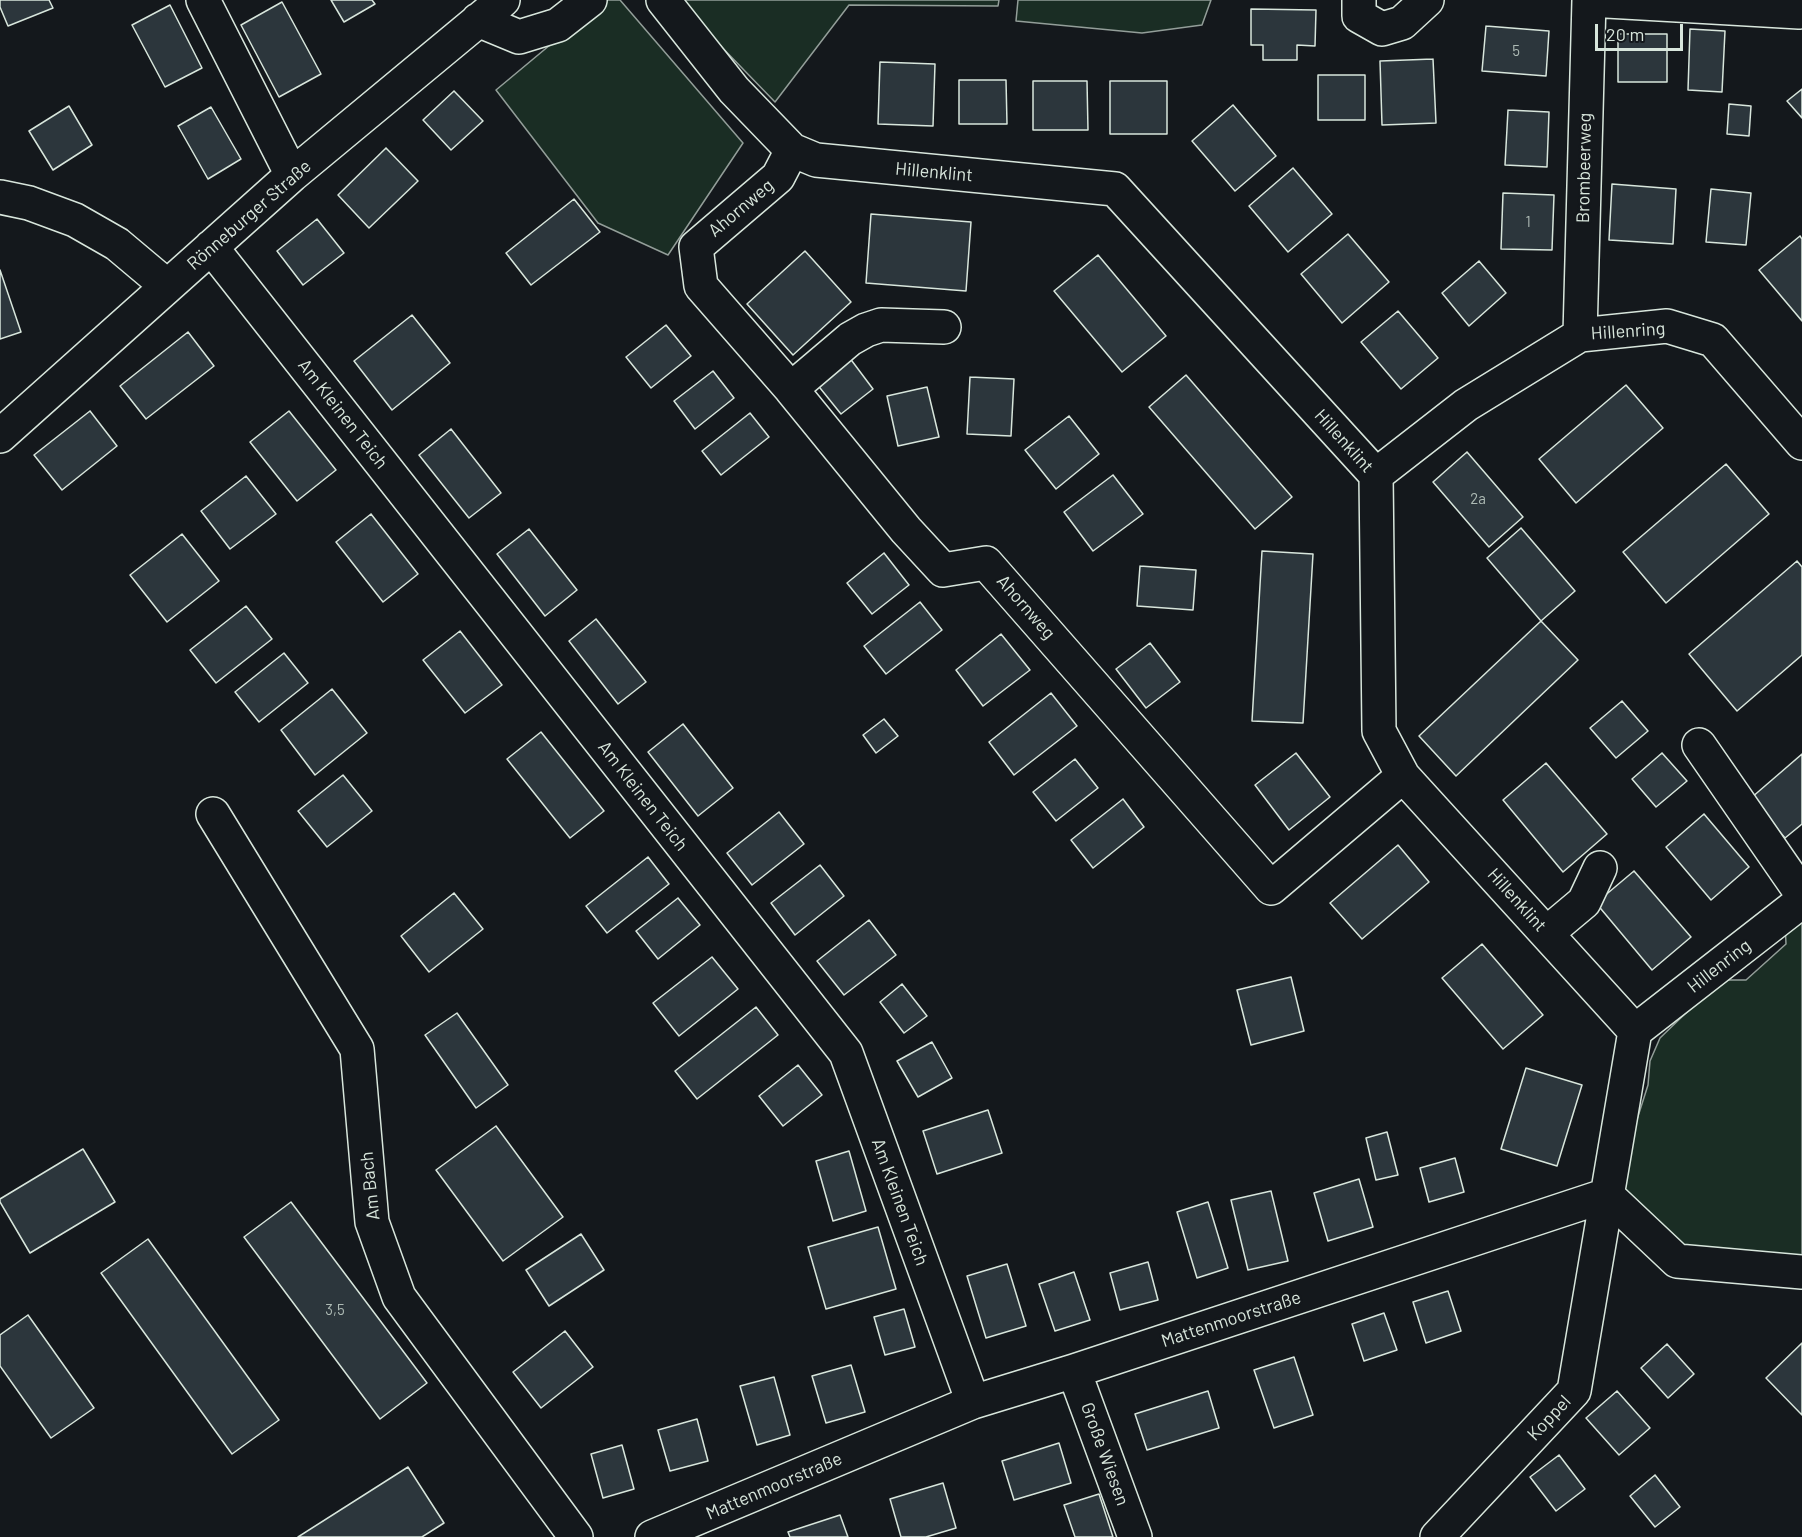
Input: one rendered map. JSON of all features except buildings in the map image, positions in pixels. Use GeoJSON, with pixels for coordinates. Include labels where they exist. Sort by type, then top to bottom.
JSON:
{"type":"FeatureCollection","features":[{"type":"Feature","properties":{"kind":"street"},"geometry":{"type":"LineString","coordinates":[[203,0],[292,176]]}},
{"type":"Feature","properties":{"kind":"street","name":"Rönneburger Straße"},"geometry":{"type":"LineString","coordinates":[[0,436],[292,176],[503,0]]}},
{"type":"Feature","properties":{"kind":"street"},"geometry":{"type":"LineString","coordinates":[[478,20],[519,37],[558,26],[590,0]]}},
{"type":"Feature","properties":{"kind":"street","name":"Hillenklint"},"geometry":{"type":"LineString","coordinates":[[663,0],[734,90],[792,150],[816,160],[1115,189],[1376,475],[1379,731],[1403,776],[1635,1031]]}},
{"type":"Feature","properties":{"kind":"street"},"geometry":{"type":"LineString","coordinates":[[1359,0],[1359,16],[1382,29],[1402,23],[1427,0]]}},
{"type":"Feature","properties":{"kind":"street","name":"Brombeerweg"},"geometry":{"type":"LineString","coordinates":[[1580,335],[1588,0],[1735,4],[1799,12],[1802,10]]}},
{"type":"Feature","properties":{"kind":"street","name":"Ahornweg"},"geometry":{"type":"LineString","coordinates":[[792,150],[778,177],[696,247],[701,286],[791,389],[906,530],[943,570],[986,562],[1271,888],[1403,776]]}},
{"type":"Feature","properties":{"kind":"street"},"geometry":{"type":"LineString","coordinates":[[0,197],[29,203],[75,220],[117,244],[167,286]]}},
{"type":"Feature","properties":{"kind":"street","name":"Am Kleinen Teich"},"geometry":{"type":"LineString","coordinates":[[211,247],[846,1053],[973,1402]]}},
{"type":"Feature","properties":{"kind":"street"},"geometry":{"type":"LineString","coordinates":[[791,389],[850,339],[866,330],[881,326],[944,327]]}},
{"type":"Feature","properties":{"kind":"street","name":"Hillenring"},"geometry":{"type":"LineString","coordinates":[[1376,475],[1466,405],[1580,335],[1667,326],[1713,340],[1802,443]]}},
{"type":"Feature","properties":{"kind":"street"},"geometry":{"type":"LineString","coordinates":[[1699,745],[1802,894]]}},
{"type":"Feature","properties":{"kind":"street","name":"Am Bach"},"geometry":{"type":"LineString","coordinates":[[213,814],[357,1049],[372,1222],[399,1297],[576,1537]]}},
{"type":"Feature","properties":{"kind":"street"},"geometry":{"type":"LineString","coordinates":[[1546,933],[1584,902],[1600,868]]}},
{"type":"Feature","properties":{"kind":"street","name":"Hillenring"},"geometry":{"type":"LineString","coordinates":[[1635,1031],[1802,901]]}},
{"type":"Feature","properties":{"kind":"street"},"geometry":{"type":"LineString","coordinates":[[1635,1031],[1607,1195],[1677,1261],[1802,1272]]}},
{"type":"Feature","properties":{"kind":"street","name":"Mattenmoorstraße"},"geometry":{"type":"LineString","coordinates":[[652,1537],[973,1402],[1074,1371],[1607,1195]]}},
{"type":"Feature","properties":{"kind":"street","name":"Koppel"},"geometry":{"type":"LineString","coordinates":[[1437,1537],[1574,1391],[1607,1195]]}},
{"type":"Feature","properties":{"kind":"street","name":"Große Wiesen"},"geometry":{"type":"LineString","coordinates":[[1074,1371],[1135,1537]]}},
{"type":"Feature","properties":{"kind":"green space"},"geometry":{"type":"Polygon","coordinates":[[[604,0],[620,0],[743,143],[668,255],[598,223],[496,90],[604,0]]]}},
{"type":"Feature","properties":{"kind":"green space"},"geometry":{"type":"Polygon","coordinates":[[[676,0],[999,0],[998,6],[849,5],[775,102],[676,0]]]}},
{"type":"Feature","properties":{"kind":"green space"},"geometry":{"type":"Polygon","coordinates":[[[1018,0],[1211,0],[1202,25],[1142,33],[1016,21],[1018,0]]]}},
{"type":"Feature","properties":{"kind":"green space"},"geometry":{"type":"Polygon","coordinates":[[[1802,921],[1802,1266],[1681,1246],[1632,1222],[1619,1176],[1648,1085],[1650,1061],[1660,1038],[1689,1010],[1724,980],[1746,980],[1786,944],[1785,923],[1802,921]]]}}]}
